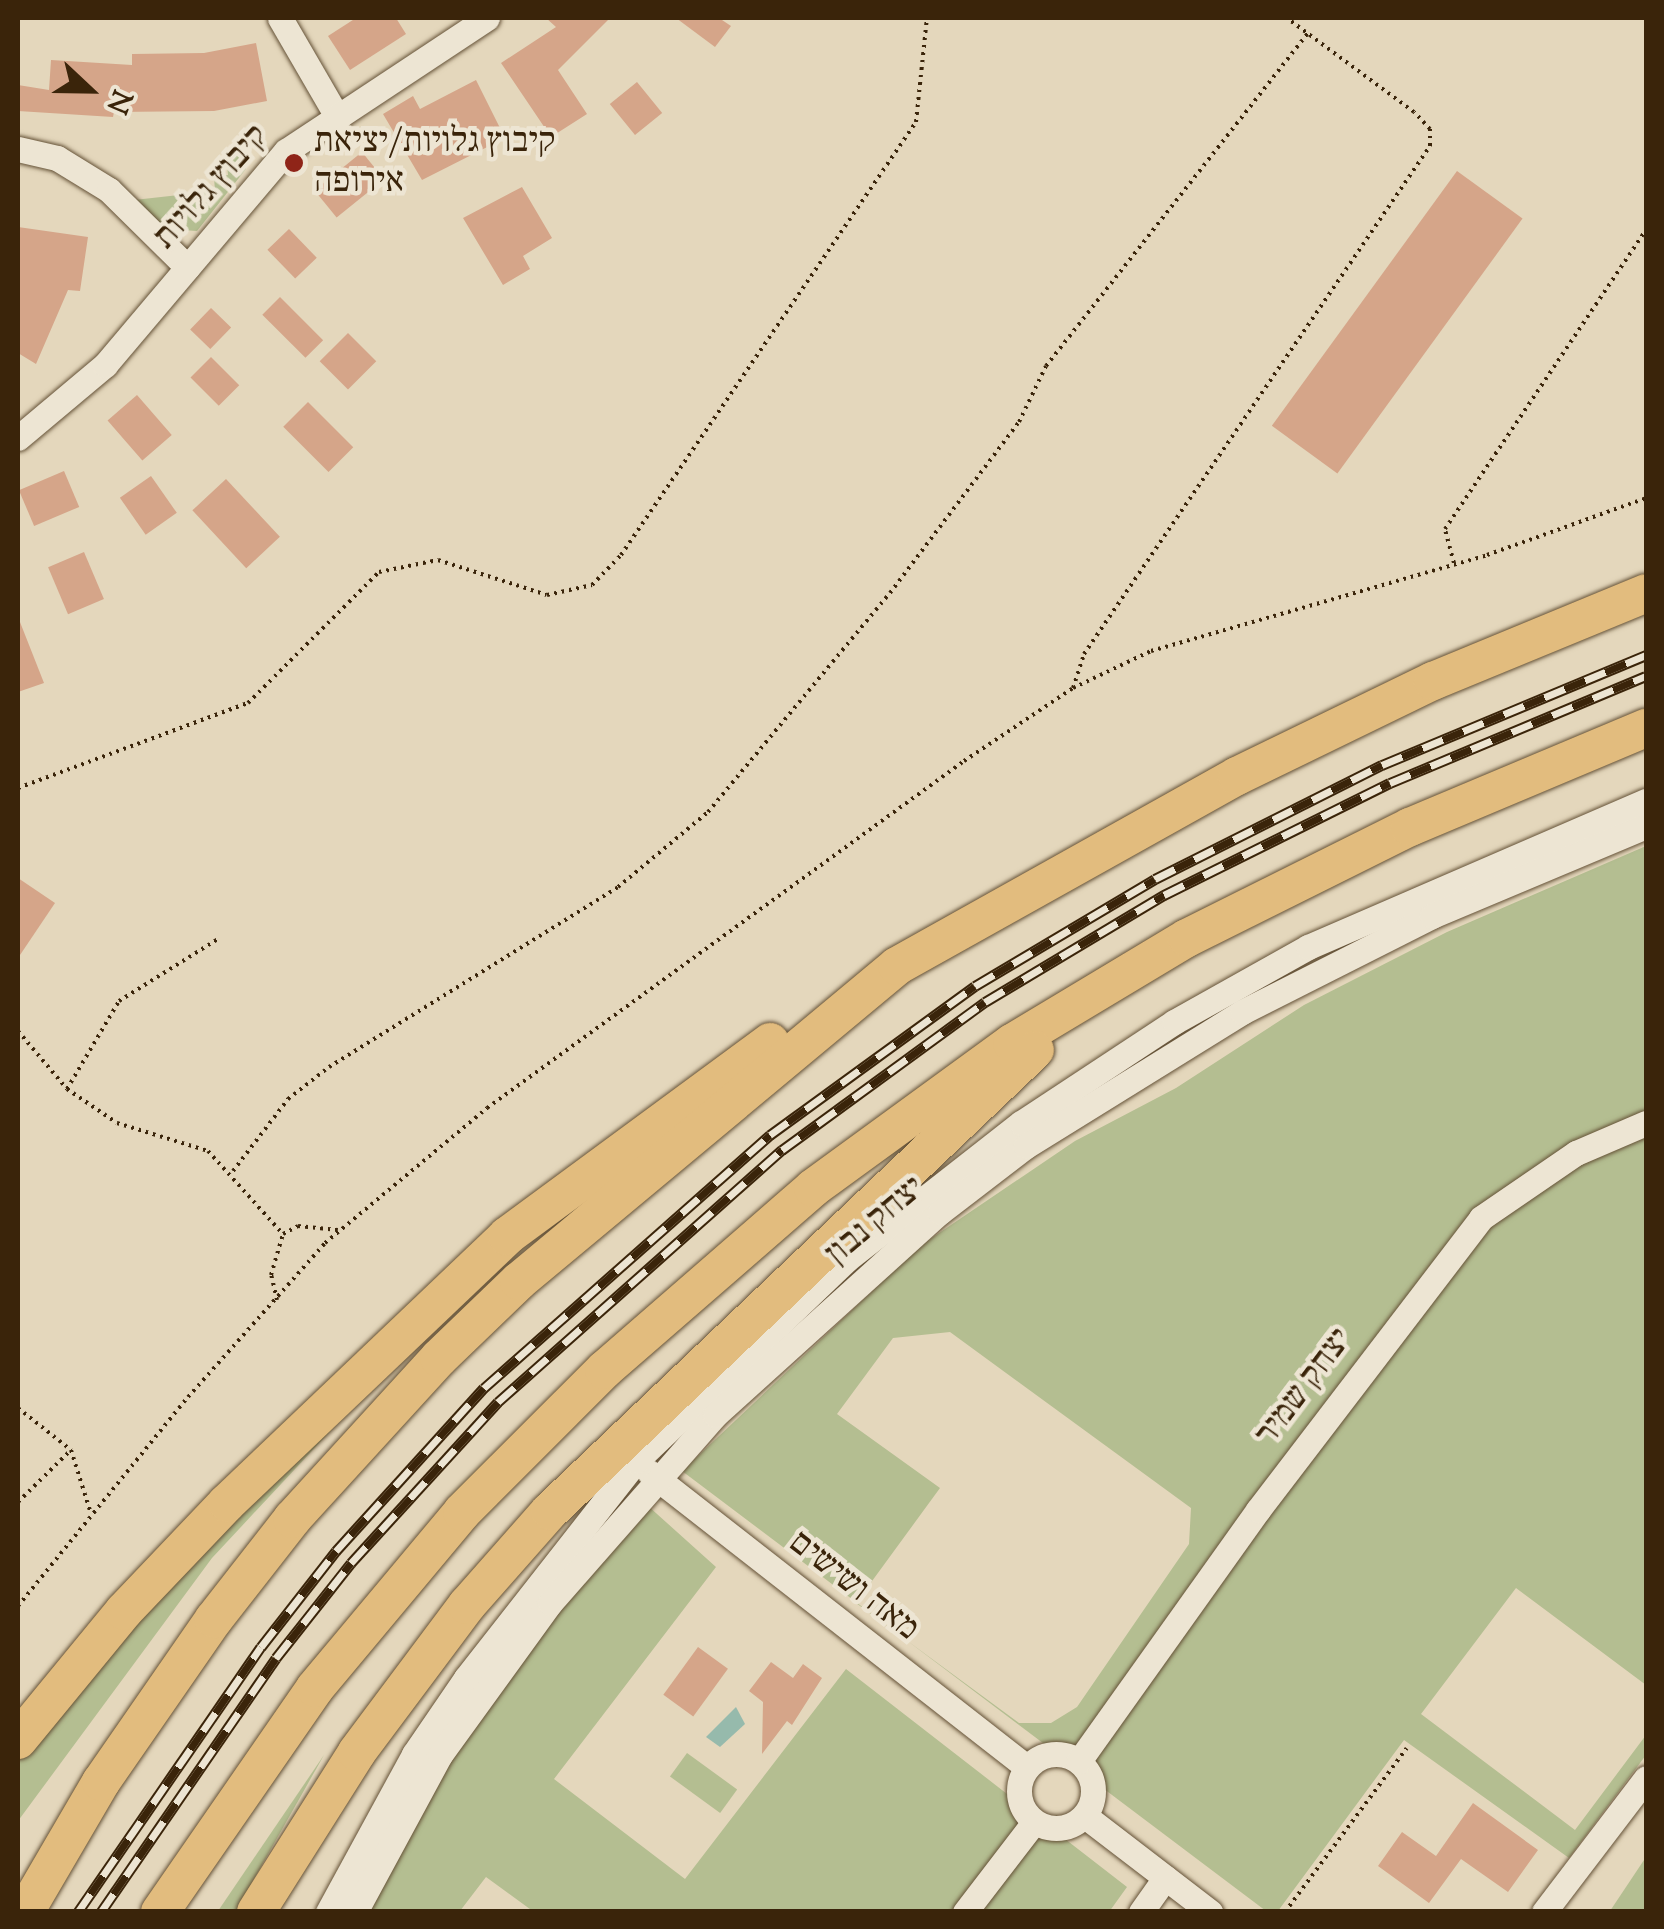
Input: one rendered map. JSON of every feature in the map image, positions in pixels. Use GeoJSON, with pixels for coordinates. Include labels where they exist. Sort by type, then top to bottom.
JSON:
{"type":"FeatureCollection","features":[{"type":"Feature","properties":{"kind":"highway"},"geometry":{"type":"LineString","coordinates":[[18,1740],[124,1611],[226,1503],[508,1236],[750,1055],[897,966],[1237,776],[1433,681],[1646,593]]}},
{"type":"Feature","properties":{"kind":"highway"},"geometry":{"type":"LineString","coordinates":[[160,1912],[327,1672],[388,1594],[532,1436],[826,1178],[938,1094],[1102,987],[1346,857],[1646,728]]}},
{"type":"Feature","properties":{"kind":"highway"},"geometry":{"type":"LineString","coordinates":[[25,1912],[102,1782],[214,1619],[292,1519],[439,1358],[519,1281],[897,966]]}},
{"type":"Feature","properties":{"kind":"highway"},"geometry":{"type":"LineString","coordinates":[[256,1912],[368,1738],[466,1605],[550,1511],[1102,987]]}},
{"type":"Feature","properties":{"kind":"street"},"geometry":{"type":"LineString","coordinates":[[280,18],[338,118]]}},
{"type":"Feature","properties":{"kind":"street","name":"קיבוץ גלויות"},"geometry":{"type":"LineString","coordinates":[[18,438],[105,365],[286,151],[486,18]]}},
{"type":"Feature","properties":{"kind":"street"},"geometry":{"type":"LineString","coordinates":[[18,148],[57,158],[109,190],[187,267]]}},
{"type":"Feature","properties":{"kind":"street","name":"יצחק נבון"},"geometry":{"type":"LineString","coordinates":[[328,1912],[435,1724],[636,1461],[846,1260],[1021,1123],[1174,1022],[1308,947],[1646,801]]}},
{"type":"Feature","properties":{"kind":"street","name":"יצחק נבון"},"geometry":{"type":"LineString","coordinates":[[355,1912],[440,1755],[501,1665],[715,1415],[940,1212],[1058,1125],[1242,1012],[1432,916],[1646,826]]}},
{"type":"Feature","properties":{"kind":"street","name":"יצחק שמיר"},"geometry":{"type":"LineString","coordinates":[[1079,1762],[1269,1494],[1481,1218],[1522,1184],[1646,1123]]}},
{"type":"Feature","properties":{"kind":"street","name":"מאה ושישים"},"geometry":{"type":"LineString","coordinates":[[636,1461],[1027,1767]]}},
{"type":"Feature","properties":{"kind":"street"},"geometry":{"type":"LineString","coordinates":[[1056,1754],[1079,1762],[1093,1784],[1084,1816],[1055,1829],[1034,1822],[1019,1799],[1027,1767],[1056,1754]]}},
{"type":"Feature","properties":{"kind":"street"},"geometry":{"type":"LineString","coordinates":[[1544,1912],[1646,1778]]}},
{"type":"Feature","properties":{"kind":"street"},"geometry":{"type":"LineString","coordinates":[[1084,1816],[1210,1912]]}},
{"type":"Feature","properties":{"kind":"street"},"geometry":{"type":"LineString","coordinates":[[965,1912],[1034,1822]]}},
{"type":"Feature","properties":{"kind":"street"},"geometry":{"type":"LineString","coordinates":[[1141,1912],[1165,1878]]}},
{"type":"Feature","properties":{"kind":"path"},"geometry":{"type":"LineString","coordinates":[[18,788],[248,703],[380,572],[438,560],[489,571],[548,596],[592,585],[621,555],[916,122],[927,18]]}},
{"type":"Feature","properties":{"kind":"path"},"geometry":{"type":"LineString","coordinates":[[1073,688],[1084,654],[1430,146],[1430,129],[1414,112],[1287,18]]}},
{"type":"Feature","properties":{"kind":"path"},"geometry":{"type":"LineString","coordinates":[[232,1171],[246,1146],[288,1099],[329,1067],[618,887],[708,812],[890,593],[1019,422],[1046,366],[1308,33]]}},
{"type":"Feature","properties":{"kind":"path"},"geometry":{"type":"LineString","coordinates":[[1454,564],[1445,529],[1646,230]]}},
{"type":"Feature","properties":{"kind":"path"},"geometry":{"type":"LineString","coordinates":[[18,1606],[91,1514],[340,1230],[487,1108],[874,824],[1073,688],[1152,651],[1454,564],[1646,498]]}},
{"type":"Feature","properties":{"kind":"path"},"geometry":{"type":"LineString","coordinates":[[67,1090],[119,1001],[218,939]]}},
{"type":"Feature","properties":{"kind":"path"},"geometry":{"type":"LineString","coordinates":[[18,1031],[46,1060],[67,1090],[117,1123],[208,1151],[232,1171],[284,1234]]}},
{"type":"Feature","properties":{"kind":"path"},"geometry":{"type":"LineString","coordinates":[[277,1300],[271,1275],[284,1234],[298,1226],[340,1230]]}},
{"type":"Feature","properties":{"kind":"path"},"geometry":{"type":"LineString","coordinates":[[18,1408],[72,1450],[91,1514]]}},
{"type":"Feature","properties":{"kind":"path"},"geometry":{"type":"LineString","coordinates":[[18,1502],[72,1450]]}},
{"type":"Feature","properties":{"kind":"path"},"geometry":{"type":"LineString","coordinates":[[1285,1912],[1407,1748]]}},
{"type":"Feature","properties":{"kind":"shaded area"},"geometry":{"type":"Polygon","coordinates":[[[244,152],[246,169],[197,231],[166,229],[134,200],[215,191],[214,177],[228,175],[226,153],[244,152]]]}},
{"type":"Feature","properties":{"kind":"shaded area"},"geometry":{"type":"Polygon","coordinates":[[[1646,846],[1646,1685],[1516,1588],[1421,1714],[1575,1830],[1646,1735],[1646,1755],[1569,1858],[1404,1740],[1278,1911],[1266,1911],[908,1642],[1019,1723],[1051,1723],[1077,1707],[1189,1544],[1191,1508],[950,1332],[893,1338],[837,1414],[940,1488],[856,1602],[682,1471],[920,1246],[1075,1141],[1176,1088],[1304,1005],[1447,932],[1646,846]]]}},
{"type":"Feature","properties":{"kind":"shaded area"},"geometry":{"type":"Polygon","coordinates":[[[393,1364],[212,1558],[18,1821],[18,1762],[72,1695],[134,1621],[393,1364]]]}},
{"type":"Feature","properties":{"kind":"shaded area"},"geometry":{"type":"Polygon","coordinates":[[[647,1505],[716,1567],[554,1779],[685,1879],[846,1669],[1127,1887],[1109,1912],[534,1912],[486,1877],[460,1911],[323,1912],[386,1797],[647,1505]]]}},
{"type":"Feature","properties":{"kind":"shaded area"},"geometry":{"type":"Polygon","coordinates":[[[736,1707],[745,1724],[720,1747],[706,1737],[736,1707]]]}},
{"type":"Feature","properties":{"kind":"shaded area"},"geometry":{"type":"Polygon","coordinates":[[[687,1753],[737,1789],[720,1813],[670,1776],[687,1753]]]}},
{"type":"Feature","properties":{"kind":"shaded area"},"geometry":{"type":"Polygon","coordinates":[[[324,1755],[236,1911],[218,1911],[324,1755]]]}},
{"type":"Feature","properties":{"kind":"shaded area"},"geometry":{"type":"Polygon","coordinates":[[[1646,1857],[1646,1911],[1610,1911],[1646,1857]]]}},
{"type":"Feature","properties":{"kind":"building"},"geometry":{"type":"Polygon","coordinates":[[[356,18],[396,18],[406,34],[350,70],[328,36],[356,18]]]}},
{"type":"Feature","properties":{"kind":"building"},"geometry":{"type":"Polygon","coordinates":[[[546,18],[610,18],[558,70],[587,114],[551,137],[501,63],[556,27],[546,18]]]}},
{"type":"Feature","properties":{"kind":"building"},"geometry":{"type":"Polygon","coordinates":[[[676,18],[719,18],[731,26],[715,47],[676,18]]]}},
{"type":"Feature","properties":{"kind":"building"},"geometry":{"type":"Polygon","coordinates":[[[256,43],[267,101],[214,111],[114,112],[113,117],[18,111],[18,85],[49,90],[51,60],[132,65],[132,54],[204,53],[256,43]]]}},
{"type":"Feature","properties":{"kind":"building"},"geometry":{"type":"Polygon","coordinates":[[[476,80],[505,138],[422,180],[383,114],[413,96],[420,109],[476,80]]]}},
{"type":"Feature","properties":{"kind":"building"},"geometry":{"type":"Polygon","coordinates":[[[637,82],[662,113],[635,135],[610,104],[637,82]]]}},
{"type":"Feature","properties":{"kind":"building"},"geometry":{"type":"Polygon","coordinates":[[[362,152],[384,179],[337,218],[315,190],[362,152]]]}},
{"type":"Feature","properties":{"kind":"building"},"geometry":{"type":"Polygon","coordinates":[[[1457,171],[1523,219],[1337,473],[1272,426],[1457,171]]]}},
{"type":"Feature","properties":{"kind":"building"},"geometry":{"type":"Polygon","coordinates":[[[522,187],[552,238],[523,256],[530,269],[503,285],[463,218],[522,187]]]}},
{"type":"Feature","properties":{"kind":"building"},"geometry":{"type":"Polygon","coordinates":[[[18,227],[88,237],[80,291],[68,290],[36,364],[18,353],[18,227]]]}},
{"type":"Feature","properties":{"kind":"building"},"geometry":{"type":"Polygon","coordinates":[[[289,229],[317,258],[295,279],[267,250],[289,229]]]}},
{"type":"Feature","properties":{"kind":"building"},"geometry":{"type":"Polygon","coordinates":[[[280,297],[323,340],[305,358],[262,315],[280,297]]]}},
{"type":"Feature","properties":{"kind":"building"},"geometry":{"type":"Polygon","coordinates":[[[211,308],[231,327],[210,349],[190,330],[211,308]]]}},
{"type":"Feature","properties":{"kind":"building"},"geometry":{"type":"Polygon","coordinates":[[[348,333],[376,361],[348,390],[320,361],[348,333]]]}},
{"type":"Feature","properties":{"kind":"building"},"geometry":{"type":"Polygon","coordinates":[[[211,357],[239,385],[219,406],[190,378],[211,357]]]}},
{"type":"Feature","properties":{"kind":"building"},"geometry":{"type":"Polygon","coordinates":[[[137,395],[172,435],[142,461],[108,421],[137,395]]]}},
{"type":"Feature","properties":{"kind":"building"},"geometry":{"type":"Polygon","coordinates":[[[308,402],[353,447],[329,472],[283,427],[308,402]]]}},
{"type":"Feature","properties":{"kind":"building"},"geometry":{"type":"Polygon","coordinates":[[[64,471],[79,507],[34,526],[19,490],[64,471]]]}},
{"type":"Feature","properties":{"kind":"building"},"geometry":{"type":"Polygon","coordinates":[[[151,476],[177,513],[146,535],[120,498],[151,476]]]}},
{"type":"Feature","properties":{"kind":"building"},"geometry":{"type":"Polygon","coordinates":[[[226,479],[280,537],[246,568],[192,510],[226,479]]]}},
{"type":"Feature","properties":{"kind":"building"},"geometry":{"type":"Polygon","coordinates":[[[84,552],[104,599],[68,614],[48,567],[84,552]]]}},
{"type":"Feature","properties":{"kind":"building"},"geometry":{"type":"Polygon","coordinates":[[[18,617],[44,683],[18,692],[18,617]]]}},
{"type":"Feature","properties":{"kind":"building"},"geometry":{"type":"Polygon","coordinates":[[[18,878],[55,903],[18,958],[18,878]]]}},
{"type":"Feature","properties":{"kind":"building"},"geometry":{"type":"Polygon","coordinates":[[[698,1647],[728,1669],[693,1716],[663,1695],[698,1647]]]}},
{"type":"Feature","properties":{"kind":"building"},"geometry":{"type":"Polygon","coordinates":[[[771,1662],[793,1678],[803,1664],[822,1678],[792,1725],[787,1721],[762,1754],[763,1702],[749,1691],[771,1662]]]}},
{"type":"Feature","properties":{"kind":"building"},"geometry":{"type":"Polygon","coordinates":[[[1473,1803],[1538,1850],[1508,1892],[1461,1859],[1429,1903],[1378,1866],[1402,1832],[1436,1856],[1473,1803]]]}},
{"type":"Feature","properties":{"kind":"railway"},"geometry":{"type":"LineString","coordinates":[[78,1912],[261,1647],[336,1551],[484,1388],[770,1135],[975,986],[1155,879],[1382,765],[1646,655]]}},
{"type":"Feature","properties":{"kind":"railway"},"geometry":{"type":"LineString","coordinates":[[101,1912],[276,1658],[351,1563],[498,1402],[782,1150],[985,1002],[1164,895],[1390,783],[1646,676]]}},
{"type":"Feature","properties":{"kind":"place","name":"קיבוץ גלויות/יציאת אירופה"},"geometry":{"type":"Point","coordinates":[294,163]}}]}
